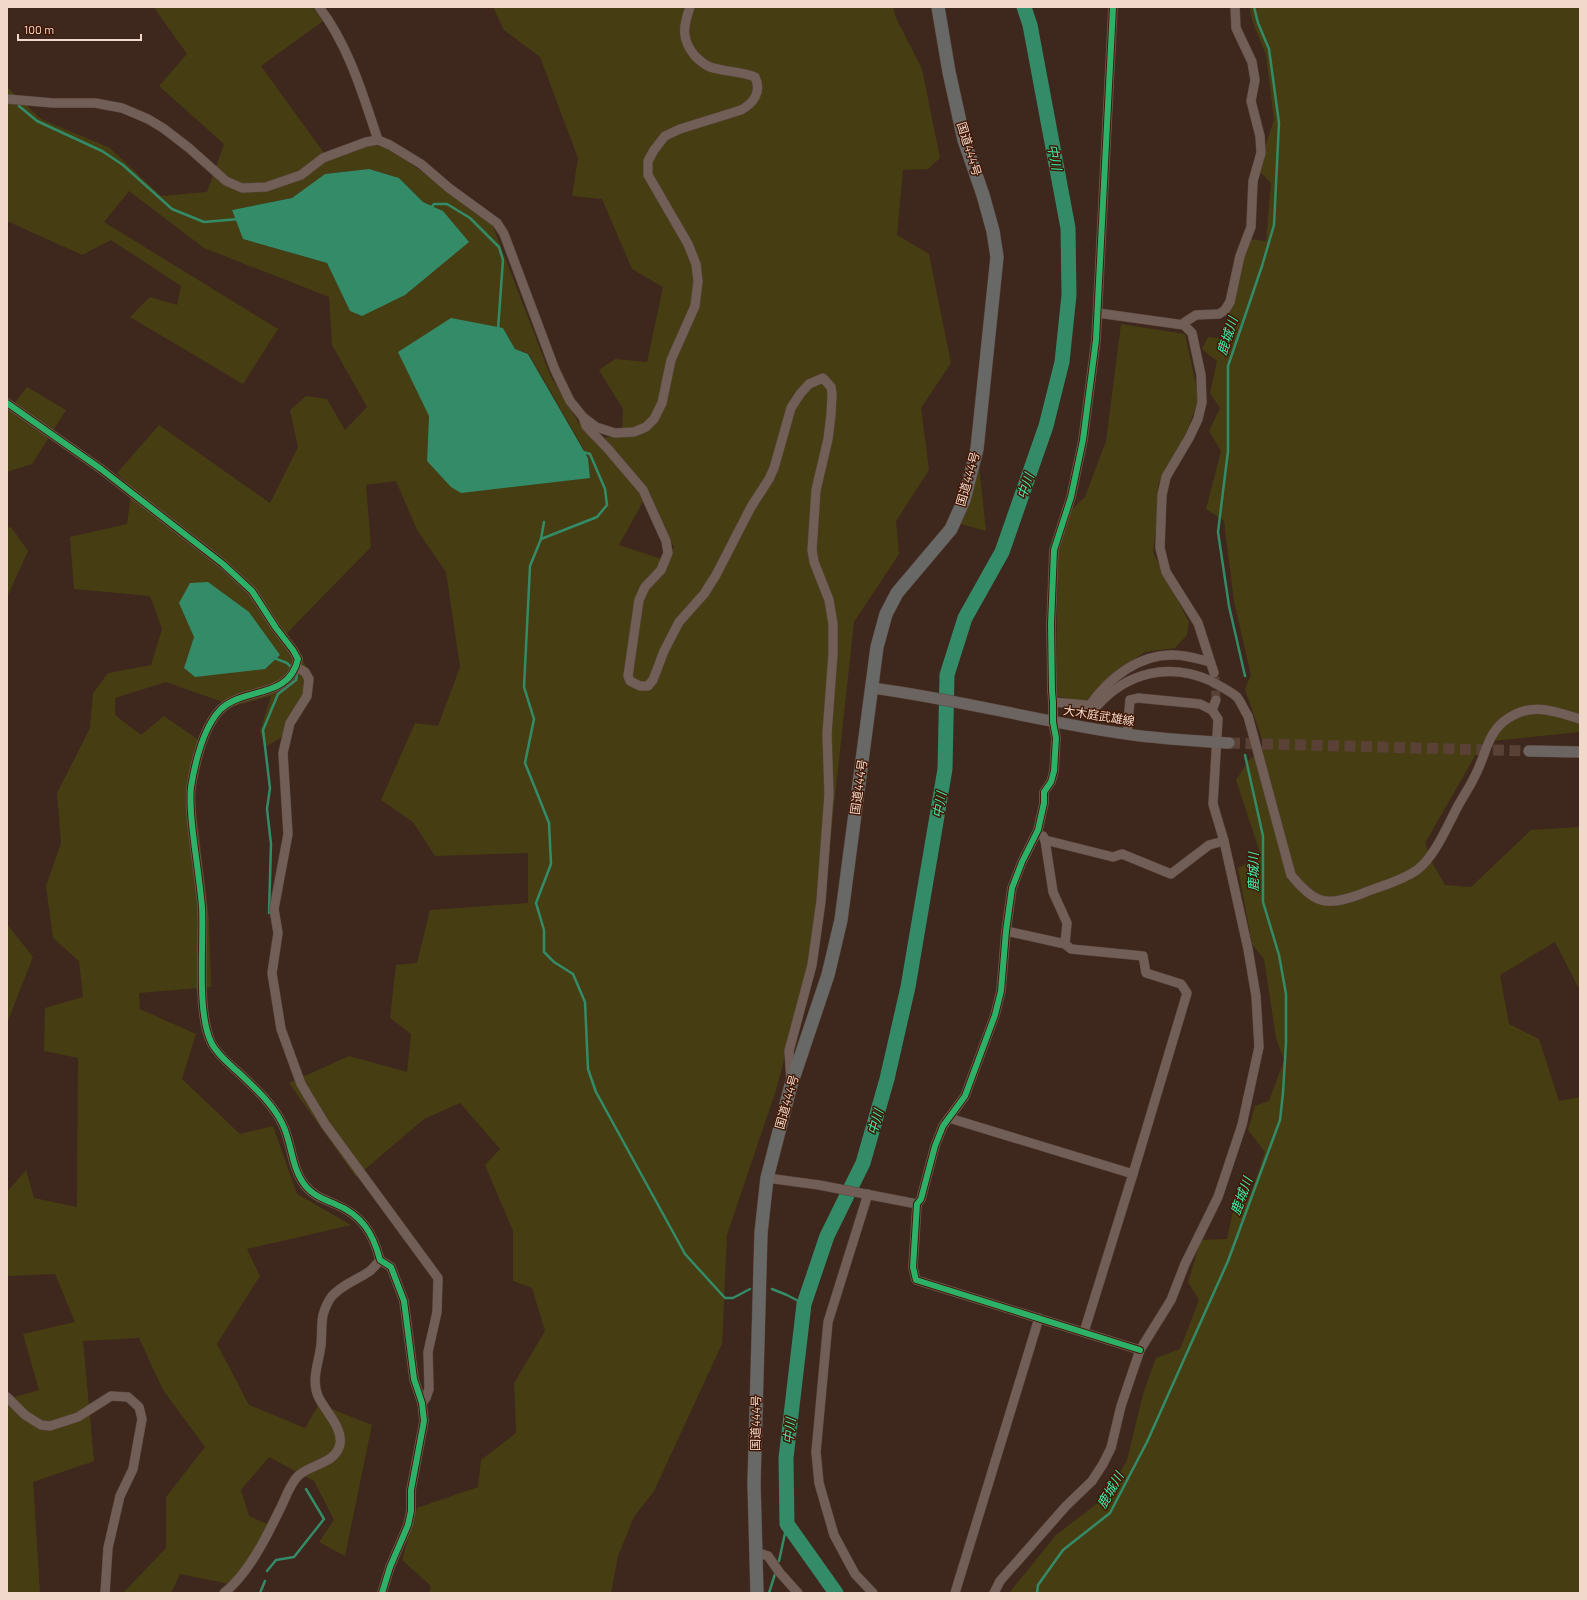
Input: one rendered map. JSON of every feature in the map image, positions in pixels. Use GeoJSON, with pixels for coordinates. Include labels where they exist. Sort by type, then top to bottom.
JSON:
{"type":"FeatureCollection","features":[{"type":"Feature","properties":{"kind":"highway","name":"国道444号"},"geometry":{"type":"LineString","coordinates":[[757,1593],[754,1483],[761,1233],[767,1178],[791,1085],[828,975],[841,920],[877,648],[886,614],[897,593],[951,529],[964,500],[977,449],[997,257],[993,231],[983,195],[964,140],[949,72],[938,7]]}},
{"type":"Feature","properties":{"kind":"main road","name":"大木庭武雄線"},"geometry":{"type":"LineString","coordinates":[[872,688],[979,706],[1052,722],[1127,734],[1229,743]]}},
{"type":"Feature","properties":{"kind":"main road"},"geometry":{"type":"LineString","coordinates":[[1529,751],[1580,752]]}},
{"type":"Feature","properties":{"kind":"street"},"geometry":{"type":"LineString","coordinates":[[319,7],[342,42],[361,89],[378,140]]}},
{"type":"Feature","properties":{"kind":"street"},"geometry":{"type":"LineString","coordinates":[[7,99],[53,103],[95,103],[122,108],[148,119],[164,128],[226,181],[242,188],[266,187],[301,175],[322,158],[366,142],[378,140],[390,144],[421,164],[497,223],[504,234],[555,370],[570,401],[583,417],[596,426],[615,433],[634,432],[646,427],[654,419],[662,403],[671,360],[695,306],[698,282],[696,264],[688,244],[648,175],[648,161],[654,150],[666,136],[675,131],[741,110],[749,105],[756,96],[759,84],[755,77],[745,73],[709,67],[698,60],[689,49],[685,39],[684,24],[690,7]]}},
{"type":"Feature","properties":{"kind":"street"},"geometry":{"type":"LineString","coordinates":[[1113,7],[1096,340],[1083,440],[1071,497],[1054,550],[1051,624],[1052,691],[1054,702],[1052,722],[1056,738],[1054,771],[1051,782],[1044,792],[1044,803],[1038,830],[1022,862],[1012,888],[1006,931],[1001,991],[995,1015],[965,1096],[943,1126],[935,1146],[921,1199],[917,1204],[913,1267],[916,1280],[1140,1350]]}},
{"type":"Feature","properties":{"kind":"street"},"geometry":{"type":"LineString","coordinates":[[1184,326],[1185,322],[1196,316],[1219,314],[1225,310],[1230,302],[1240,256],[1252,227],[1253,181],[1261,153],[1251,100],[1255,80],[1252,62],[1236,28],[1235,7]]}},
{"type":"Feature","properties":{"kind":"street"},"geometry":{"type":"LineString","coordinates":[[1098,313],[1184,326],[1192,333],[1201,375],[1202,402],[1198,419],[1189,438],[1166,477],[1162,495],[1160,548],[1166,572],[1198,623],[1214,673]]}},
{"type":"Feature","properties":{"kind":"street"},"geometry":{"type":"LineString","coordinates":[[583,417],[586,426],[643,490],[666,541],[668,553],[661,570],[645,587],[639,600],[628,676],[630,681],[640,686],[648,686],[653,680],[664,651],[679,622],[704,594],[716,575],[752,507],[769,479],[774,468],[791,408],[800,394],[815,380],[823,378],[831,387],[831,415],[828,439],[816,490],[812,550],[814,562],[830,600],[833,624],[833,654],[827,734],[829,794],[821,901],[812,965],[789,1051],[791,1085]]}},
{"type":"Feature","properties":{"kind":"street"},"geometry":{"type":"LineString","coordinates":[[7,403],[101,469],[223,564],[252,591],[298,659],[294,670],[287,681],[271,689],[233,701],[222,709],[211,720],[201,746],[191,788],[191,816],[202,907],[205,1024],[208,1036],[219,1054],[274,1109],[283,1125],[299,1174],[304,1184],[313,1194],[341,1206],[356,1215],[367,1227],[376,1246],[380,1260],[391,1267],[404,1301],[414,1379],[422,1403],[424,1422],[411,1490],[411,1511],[408,1525],[390,1567],[382,1593]]}},
{"type":"Feature","properties":{"kind":"street"},"geometry":{"type":"LineString","coordinates":[[1090,705],[1099,692],[1133,664],[1153,657],[1174,655],[1210,662]]}},
{"type":"Feature","properties":{"kind":"street"},"geometry":{"type":"LineString","coordinates":[[294,670],[305,672],[309,679],[307,696],[290,723],[283,753],[288,834],[274,909],[278,933],[272,973],[281,1029],[302,1084],[325,1124],[438,1278],[437,1312],[428,1352],[429,1389],[426,1398],[422,1403]]}},
{"type":"Feature","properties":{"kind":"street"},"geometry":{"type":"LineString","coordinates":[[1054,702],[1097,706],[1104,698],[1132,679],[1149,674],[1169,672],[1187,673],[1221,686],[1237,698],[1248,716],[1291,875],[1302,889],[1314,898],[1330,902],[1336,902],[1398,881],[1418,869],[1435,848],[1479,767],[1487,745],[1494,732],[1503,722],[1526,709],[1541,709],[1580,719]]}},
{"type":"Feature","properties":{"kind":"street"},"geometry":{"type":"LineString","coordinates":[[1116,689],[1130,700]]}},
{"type":"Feature","properties":{"kind":"street"},"geometry":{"type":"LineString","coordinates":[[994,1593],[1000,1581],[1066,1506],[1092,1481],[1111,1448],[1122,1406],[1140,1350],[1172,1300],[1185,1264],[1218,1197],[1242,1125],[1259,1047],[1256,996],[1252,972],[1224,841],[1213,804],[1218,742],[1218,719],[1212,710],[1200,704],[1138,698],[1130,700]]}},
{"type":"Feature","properties":{"kind":"street"},"geometry":{"type":"LineString","coordinates":[[1127,734],[1130,700]]}},
{"type":"Feature","properties":{"kind":"street"},"geometry":{"type":"LineString","coordinates":[[1212,710],[1216,700]]}},
{"type":"Feature","properties":{"kind":"street"},"geometry":{"type":"LineString","coordinates":[[1038,830],[1045,840],[1053,892],[1067,923],[1065,944]]}},
{"type":"Feature","properties":{"kind":"street"},"geometry":{"type":"LineString","coordinates":[[1045,840],[1113,857],[1122,854],[1172,874],[1209,845],[1224,841]]}},
{"type":"Feature","properties":{"kind":"street"},"geometry":{"type":"LineString","coordinates":[[1006,931],[1065,944],[1071,949],[1143,956],[1146,973],[1181,984],[1187,993],[1084,1332]]}},
{"type":"Feature","properties":{"kind":"street"},"geometry":{"type":"LineString","coordinates":[[949,1118],[1133,1174]]}},
{"type":"Feature","properties":{"kind":"street"},"geometry":{"type":"LineString","coordinates":[[767,1178],[819,1185],[917,1204]]}},
{"type":"Feature","properties":{"kind":"street"},"geometry":{"type":"LineString","coordinates":[[868,1194],[828,1322],[816,1452],[819,1483],[834,1535],[855,1574],[873,1593]]}},
{"type":"Feature","properties":{"kind":"street"},"geometry":{"type":"LineString","coordinates":[[224,1593],[245,1570],[265,1539],[298,1476],[306,1470],[328,1460],[336,1453],[340,1445],[340,1437],[337,1428],[318,1395],[315,1385],[323,1316],[331,1297],[343,1286],[369,1271],[380,1260]]}},
{"type":"Feature","properties":{"kind":"street"},"geometry":{"type":"LineString","coordinates":[[955,1593],[1039,1318]]}},
{"type":"Feature","properties":{"kind":"street"},"geometry":{"type":"LineString","coordinates":[[7,1397],[25,1415],[40,1425],[50,1426],[78,1417],[111,1396],[128,1397],[139,1407],[142,1419],[133,1469],[120,1496],[108,1548],[106,1593]]}},
{"type":"Feature","properties":{"kind":"street"},"geometry":{"type":"LineString","coordinates":[[756,1552],[768,1556],[780,1573],[798,1593]]}},
{"type":"Feature","properties":{"kind":"shaded area"},"geometry":{"type":"Polygon","coordinates":[[[158,7],[312,7],[323,21],[261,66],[324,153],[354,142],[390,148],[492,224],[551,377],[579,423],[599,441],[622,430],[623,409],[599,370],[615,359],[647,362],[663,287],[632,269],[602,199],[572,196],[578,158],[540,57],[504,30],[493,7],[893,7],[896,18],[922,69],[940,158],[928,169],[903,170],[897,235],[929,254],[951,363],[921,408],[929,470],[896,521],[899,554],[854,622],[822,916],[776,1090],[727,1235],[722,1344],[654,1491],[634,1517],[618,1556],[611,1593],[429,1593],[431,1586],[402,1560],[417,1508],[478,1487],[481,1460],[516,1433],[514,1383],[545,1331],[532,1288],[513,1281],[513,1231],[485,1165],[500,1149],[460,1103],[424,1119],[356,1177],[289,1083],[349,1056],[407,1072],[411,1034],[390,1018],[396,965],[417,963],[430,910],[528,903],[528,853],[435,856],[413,822],[381,800],[415,723],[438,726],[460,667],[446,572],[417,530],[396,481],[366,485],[371,547],[287,633],[310,673],[310,693],[287,734],[265,747],[260,731],[271,696],[234,706],[166,682],[115,698],[115,715],[141,735],[164,716],[206,745],[194,791],[209,919],[211,987],[139,993],[140,1009],[196,1034],[182,1079],[240,1134],[273,1126],[297,1194],[351,1225],[247,1249],[260,1276],[217,1344],[249,1405],[305,1428],[319,1404],[372,1425],[345,1556],[319,1542],[334,1520],[314,1481],[269,1457],[241,1490],[249,1516],[274,1527],[239,1586],[180,1574],[171,1593],[123,1593],[166,1548],[166,1497],[205,1447],[163,1390],[139,1338],[83,1341],[94,1461],[33,1482],[40,1593],[7,1593],[7,1399],[39,1390],[23,1334],[75,1322],[55,1274],[7,1276],[7,1192],[26,1170],[34,1198],[77,1207],[78,1058],[44,1051],[45,1008],[83,997],[79,961],[53,938],[46,886],[61,843],[57,793],[90,728],[93,693],[108,673],[151,665],[162,629],[150,596],[74,589],[70,537],[127,524],[132,488],[117,473],[159,425],[270,503],[298,447],[290,410],[306,396],[327,399],[345,430],[367,407],[332,345],[329,297],[204,248],[129,191],[104,222],[278,329],[243,384],[130,317],[150,297],[177,305],[181,286],[111,240],[82,255],[7,221],[7,87],[41,119],[110,148],[161,196],[207,192],[224,144],[159,86],[187,54],[155,9],[158,7]],[[369,169],[325,174],[292,198],[232,210],[243,239],[327,263],[350,311],[443,211],[423,202],[399,178],[369,169]],[[503,328],[429,416],[427,461],[590,478],[588,457],[529,354],[515,349],[503,328]],[[644,500],[619,545],[665,560],[674,547],[644,500]],[[194,637],[184,668],[195,677],[194,637]]]}},
{"type":"Feature","properties":{"kind":"shaded area"},"geometry":{"type":"Polygon","coordinates":[[[1249,7],[1580,7],[1580,732],[1483,742],[1425,843],[1433,864],[1445,885],[1471,887],[1531,830],[1580,827],[1580,991],[1555,942],[1500,975],[1509,1024],[1539,1039],[1559,1101],[1580,1097],[1580,1593],[1009,1593],[1056,1535],[1107,1496],[1127,1460],[1143,1394],[1156,1358],[1180,1349],[1199,1300],[1188,1282],[1201,1240],[1227,1239],[1235,1202],[1250,1196],[1265,1152],[1248,1130],[1255,1106],[1269,1101],[1284,1060],[1276,1038],[1264,959],[1252,944],[1238,868],[1261,856],[1236,780],[1249,760],[1265,748],[1245,689],[1251,675],[1234,602],[1224,521],[1206,509],[1221,451],[1209,431],[1220,408],[1210,393],[1217,361],[1202,349],[1208,337],[1234,340],[1235,327],[1226,313],[1248,239],[1266,241],[1271,183],[1259,171],[1274,120],[1266,55],[1253,23],[1249,7]]]}},
{"type":"Feature","properties":{"kind":"shaded area"},"geometry":{"type":"Polygon","coordinates":[[[369,169],[399,178],[423,202],[443,211],[469,242],[405,295],[362,316],[350,311],[327,263],[243,239],[232,210],[292,198],[325,174],[369,169]]]}},
{"type":"Feature","properties":{"kind":"shaded area"},"geometry":{"type":"Polygon","coordinates":[[[451,318],[503,328],[515,349],[528,354],[588,458],[590,478],[461,493],[451,487],[427,461],[429,416],[398,352],[451,318]]]}},
{"type":"Feature","properties":{"kind":"shaded area"},"geometry":{"type":"Polygon","coordinates":[[[1121,324],[1185,334],[1199,399],[1186,433],[1158,485],[1157,520],[1153,553],[1189,622],[1187,635],[1175,648],[1145,652],[1112,674],[1087,702],[1056,696],[1058,547],[1072,509],[1085,497],[1106,441],[1121,324]]]}},
{"type":"Feature","properties":{"kind":"shaded area"},"geometry":{"type":"Polygon","coordinates":[[[27,387],[66,410],[32,464],[7,472],[7,413],[27,387]]]}},
{"type":"Feature","properties":{"kind":"shaded area"},"geometry":{"type":"Polygon","coordinates":[[[979,466],[986,531],[961,524],[979,466]]]}},
{"type":"Feature","properties":{"kind":"shaded area"},"geometry":{"type":"Polygon","coordinates":[[[11,527],[28,551],[7,597],[7,528],[11,527]]]}},
{"type":"Feature","properties":{"kind":"shaded area"},"geometry":{"type":"Polygon","coordinates":[[[208,582],[249,612],[280,655],[265,669],[195,677],[184,668],[194,637],[179,603],[190,583],[208,582]]]}},
{"type":"Feature","properties":{"kind":"shaded area"},"geometry":{"type":"Polygon","coordinates":[[[7,924],[33,957],[7,1023],[7,924]]]}},
{"type":"Feature","properties":{"kind":"waterway","name":"中川"},"geometry":{"type":"LineString","coordinates":[[836,1593],[787,1524],[786,1458],[804,1304],[827,1236],[863,1163],[887,1079],[908,987],[945,769],[947,675],[965,618],[1002,552],[1046,426],[1062,362],[1069,295],[1068,228],[1030,25],[1024,7]]}},
{"type":"Feature","properties":{"kind":"waterway","name":"鹿城川"},"geometry":{"type":"LineString","coordinates":[[1245,676],[1229,606],[1218,532],[1228,451],[1228,366],[1262,266],[1274,225],[1279,123],[1269,49],[1258,23],[1254,7]]}},
{"type":"Feature","properties":{"kind":"waterway"},"geometry":{"type":"LineString","coordinates":[[19,106],[37,121],[102,151],[123,165],[172,209],[204,222],[239,219]]}},
{"type":"Feature","properties":{"kind":"waterway"},"geometry":{"type":"LineString","coordinates":[[431,208],[434,204],[447,204],[470,218],[499,247],[503,260],[498,329]]}},
{"type":"Feature","properties":{"kind":"waterway"},"geometry":{"type":"LineString","coordinates":[[541,539],[597,517],[607,505],[605,489],[590,454],[583,452]]}},
{"type":"Feature","properties":{"kind":"waterway"},"geometry":{"type":"LineString","coordinates":[[544,522],[541,539],[530,566],[524,687],[534,719],[525,763],[549,823],[551,864],[536,903],[544,930],[544,952],[554,962],[573,974],[585,1002],[588,1069],[596,1092],[685,1254],[725,1298],[733,1298],[750,1289]]}},
{"type":"Feature","properties":{"kind":"waterway"},"geometry":{"type":"LineString","coordinates":[[274,658],[287,663],[292,668]]}},
{"type":"Feature","properties":{"kind":"waterway"},"geometry":{"type":"LineString","coordinates":[[269,913],[271,844],[267,809],[270,788],[263,730],[278,694],[296,680],[297,674],[295,672]]}},
{"type":"Feature","properties":{"kind":"waterway","name":"鹿城川"},"geometry":{"type":"LineString","coordinates":[[1037,1593],[1038,1585],[1063,1550],[1110,1513],[1147,1442],[1228,1261],[1280,1120],[1286,1043],[1286,994],[1279,955],[1263,902],[1263,836],[1245,755]]}},
{"type":"Feature","properties":{"kind":"waterway"},"geometry":{"type":"LineString","coordinates":[[772,1289],[804,1304]]}},
{"type":"Feature","properties":{"kind":"waterway"},"geometry":{"type":"LineString","coordinates":[[267,1571],[276,1560],[294,1557],[324,1519],[306,1489]]}},
{"type":"Feature","properties":{"kind":"waterway"},"geometry":{"type":"LineString","coordinates":[[779,1561],[787,1524]]}},
{"type":"Feature","properties":{"kind":"waterway"},"geometry":{"type":"LineString","coordinates":[[769,1593],[775,1574]]}},
{"type":"Feature","properties":{"kind":"waterway"},"geometry":{"type":"LineString","coordinates":[[260,1593],[265,1581]]}},
{"type":"Feature","properties":{"kind":"tunnel"},"geometry":{"type":"LineString","coordinates":[[1215,677],[1216,700]]}},
{"type":"Feature","properties":{"kind":"tunnel"},"geometry":{"type":"LineString","coordinates":[[1229,743],[1529,751]]}},
{"type":"Feature","properties":{"kind":"cycle path"},"geometry":{"type":"LineString","coordinates":[[1113,7],[1096,340],[1083,440],[1071,497],[1054,550],[1051,624],[1053,722],[1056,738],[1054,771],[1051,782],[1044,792],[1044,803],[1038,830],[1022,862],[1012,888],[1006,931],[1001,991],[995,1015],[965,1096],[943,1126],[935,1146],[921,1199],[917,1204],[913,1267],[916,1280],[1140,1350]]}},
{"type":"Feature","properties":{"kind":"cycle path"},"geometry":{"type":"LineString","coordinates":[[7,403],[101,469],[223,564],[252,591],[298,659],[293,672],[285,681],[276,687],[241,698],[220,710],[214,717],[204,736],[197,757],[191,787],[190,801],[202,907],[202,997],[207,1031],[212,1044],[223,1059],[262,1095],[278,1116],[288,1138],[296,1170],[304,1184],[318,1196],[344,1208],[359,1219],[365,1226],[374,1241],[380,1260],[391,1267],[404,1301],[414,1379],[422,1403],[424,1421],[411,1490],[411,1511],[408,1525],[390,1567],[382,1593]]}}]}
